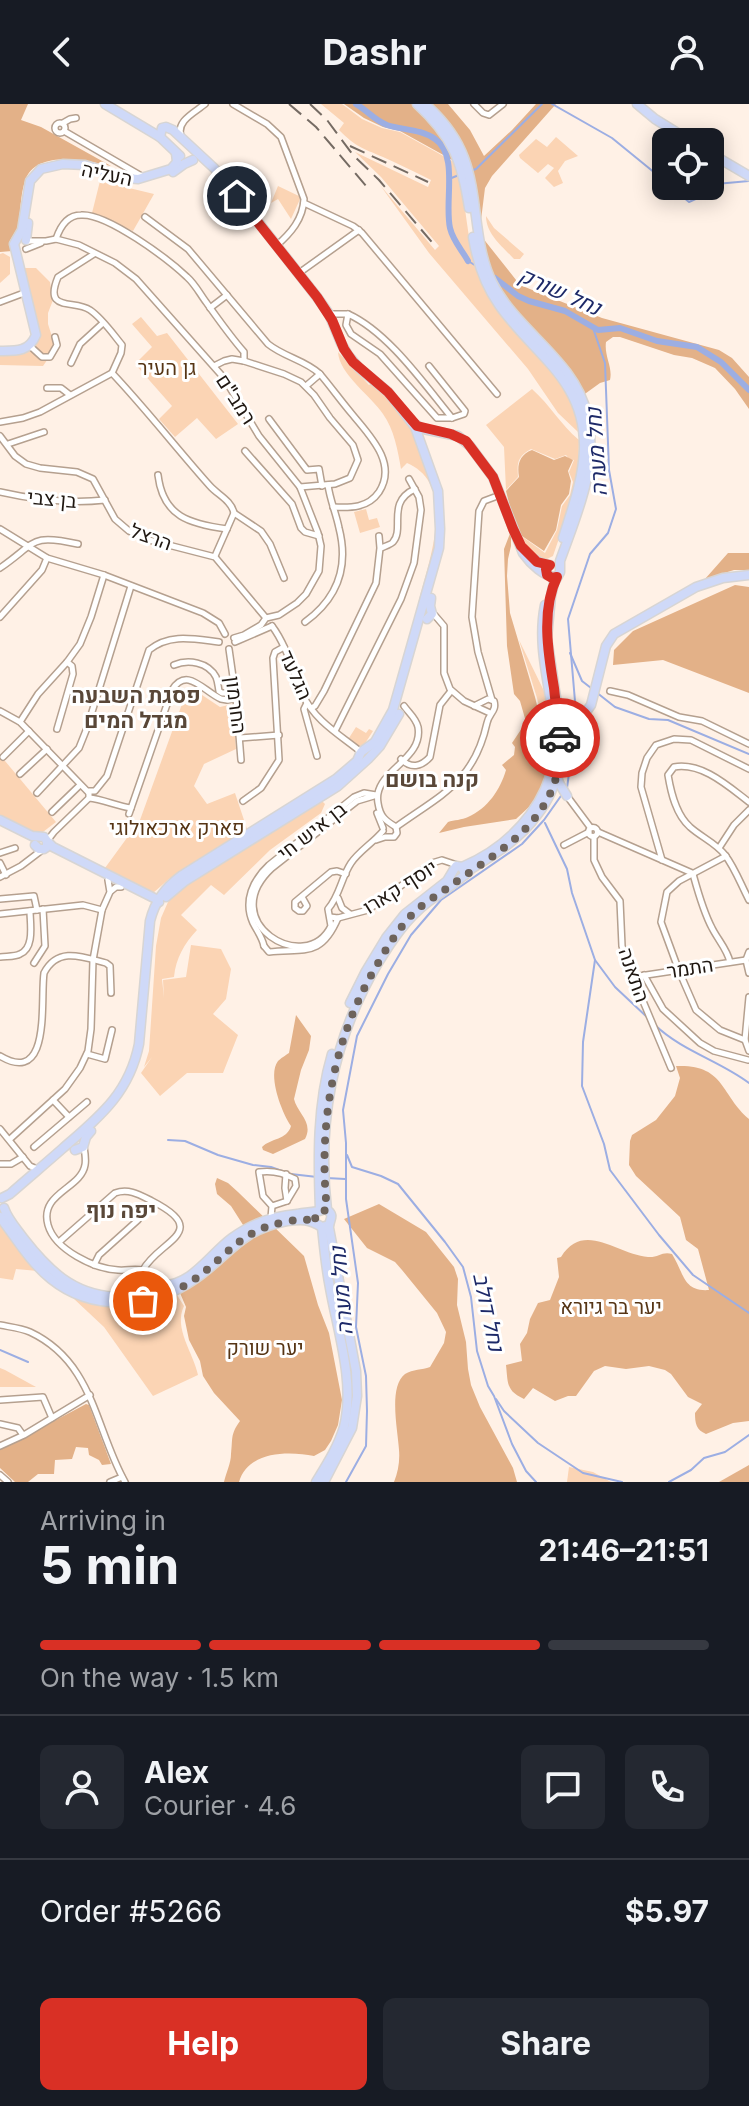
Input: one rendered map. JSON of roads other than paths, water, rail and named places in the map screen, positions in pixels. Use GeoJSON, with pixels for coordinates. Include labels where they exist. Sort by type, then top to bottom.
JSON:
{"type":"FeatureCollection","features":[{"type":"Feature","properties":{"kind":"main road"},"geometry":{"type":"LineString","coordinates":[[105,104],[164,131],[176,153],[185,160],[193,157]]}},
{"type":"Feature","properties":{"kind":"main road"},"geometry":{"type":"LineString","coordinates":[[2,1204],[78,1144],[118,1097],[135,1063],[141,1028],[148,931],[158,903],[170,885],[336,779],[364,755],[380,746],[399,709],[444,545],[446,520],[442,486],[424,434],[388,392],[353,362],[329,314],[298,273],[240,200],[213,171],[193,157],[182,137],[153,128],[113,104]]}},
{"type":"Feature","properties":{"kind":"main road"},"geometry":{"type":"LineString","coordinates":[[417,104],[444,132],[459,159],[483,276],[500,306],[564,378],[586,430]]}},
{"type":"Feature","properties":{"kind":"main road"},"geometry":{"type":"LineString","coordinates":[[425,104],[448,129],[464,157],[470,179],[476,240],[491,281],[511,311],[568,375],[582,400],[587,451],[586,489],[560,561],[552,571],[547,638],[561,722],[557,775],[536,818],[515,839],[459,871]]}},
{"type":"Feature","properties":{"kind":"main road"},"geometry":{"type":"LineString","coordinates":[[637,104],[669,128]]}},
{"type":"Feature","properties":{"kind":"main road","name":"העליה"},"geometry":{"type":"LineString","coordinates":[[30,346],[36,332],[21,281],[30,181],[41,169],[63,164],[85,165],[138,176],[174,167],[176,153]]}},
{"type":"Feature","properties":{"kind":"main road","name":"העליה"},"geometry":{"type":"LineString","coordinates":[[23,245],[31,187],[36,178],[44,173],[58,168],[81,168],[141,182],[173,172],[193,157]]}},
{"type":"Feature","properties":{"kind":"main road"},"geometry":{"type":"LineString","coordinates":[[724,161],[749,176]]}},
{"type":"Feature","properties":{"kind":"main road"},"geometry":{"type":"LineString","coordinates":[[1,352],[30,346]]}},
{"type":"Feature","properties":{"kind":"main road"},"geometry":{"type":"LineString","coordinates":[[424,434],[439,432],[466,441],[488,469],[523,553],[530,562],[552,571]]}},
{"type":"Feature","properties":{"kind":"main road"},"geometry":{"type":"LineString","coordinates":[[561,722],[580,717],[593,701],[606,646],[614,634],[696,587],[723,578],[749,575]]}},
{"type":"Feature","properties":{"kind":"main road"},"geometry":{"type":"LineString","coordinates":[[324,1482],[352,1428],[357,1396],[356,1371],[322,1225],[315,1217],[321,1211],[328,1100],[335,1063],[355,1006],[391,941],[409,918],[459,871],[519,828],[536,807],[552,771],[555,735],[561,722]]}},
{"type":"Feature","properties":{"kind":"main road"},"geometry":{"type":"LineString","coordinates":[[557,775],[567,796]]}},
{"type":"Feature","properties":{"kind":"main road"},"geometry":{"type":"LineString","coordinates":[[547,799],[556,793],[567,796]]}},
{"type":"Feature","properties":{"kind":"main road"},"geometry":{"type":"LineString","coordinates":[[0,823],[32,836],[121,887],[158,903]]}},
{"type":"Feature","properties":{"kind":"main road"},"geometry":{"type":"LineString","coordinates":[[42,843],[158,903]]}},
{"type":"Feature","properties":{"kind":"main road"},"geometry":{"type":"LineString","coordinates":[[2,1204],[39,1169],[78,1144]]}},
{"type":"Feature","properties":{"kind":"main road"},"geometry":{"type":"LineString","coordinates":[[2,1204],[39,1267],[57,1284],[96,1300],[114,1303],[143,1301],[161,1289],[180,1282],[232,1238],[271,1219],[321,1211],[331,1213],[332,1218],[322,1225]]}},
{"type":"Feature","properties":{"kind":"main road"},"geometry":{"type":"LineString","coordinates":[[161,1289],[198,1277],[229,1248],[250,1234],[272,1225],[309,1219],[322,1225]]}},
{"type":"Feature","properties":{"kind":"main road"},"geometry":{"type":"LineString","coordinates":[[316,1482],[341,1436],[348,1392],[322,1225]]}},
{"type":"Feature","properties":{"kind":"street"},"geometry":{"type":"LineString","coordinates":[[164,131],[202,104]]}},
{"type":"Feature","properties":{"kind":"street"},"geometry":{"type":"LineString","coordinates":[[182,137],[179,129],[182,122],[202,104]]}},
{"type":"Feature","properties":{"kind":"street"},"geometry":{"type":"LineString","coordinates":[[233,104],[267,124],[281,137],[304,203],[295,226],[276,246]]}},
{"type":"Feature","properties":{"kind":"street"},"geometry":{"type":"LineString","coordinates":[[474,104],[489,115],[503,104]]}},
{"type":"Feature","properties":{"kind":"street"},"geometry":{"type":"LineString","coordinates":[[76,118],[58,123],[55,129],[60,133],[64,131],[138,176]]}},
{"type":"Feature","properties":{"kind":"street"},"geometry":{"type":"LineString","coordinates":[[304,203],[359,230],[497,394]]}},
{"type":"Feature","properties":{"kind":"street"},"geometry":{"type":"LineString","coordinates":[[23,245],[56,239],[61,226],[70,218],[83,214],[116,226],[163,257],[189,279],[244,352],[244,361]]}},
{"type":"Feature","properties":{"kind":"street"},"geometry":{"type":"LineString","coordinates":[[145,217],[188,249],[268,344],[277,352],[313,367],[380,450],[385,478],[379,492],[368,502],[353,507],[333,507]]}},
{"type":"Feature","properties":{"kind":"street"},"geometry":{"type":"LineString","coordinates":[[298,273],[359,230]]}},
{"type":"Feature","properties":{"kind":"street","name":"רמב\"ם"},"geometry":{"type":"LineString","coordinates":[[56,239],[79,245],[115,263],[136,279],[214,366],[232,389],[267,448],[300,487],[319,536],[320,563],[313,583],[297,603],[234,640]]}},
{"type":"Feature","properties":{"kind":"street"},"geometry":{"type":"LineString","coordinates":[[0,422],[40,412],[112,373],[122,345],[94,313],[85,307],[62,304],[54,291],[58,277],[94,254]]}},
{"type":"Feature","properties":{"kind":"street"},"geometry":{"type":"LineString","coordinates":[[0,302],[24,293]]}},
{"type":"Feature","properties":{"kind":"street"},"geometry":{"type":"LineString","coordinates":[[210,308],[227,295]]}},
{"type":"Feature","properties":{"kind":"street"},"geometry":{"type":"LineString","coordinates":[[329,314],[342,313],[357,318],[394,348],[452,418]]}},
{"type":"Feature","properties":{"kind":"street"},"geometry":{"type":"LineString","coordinates":[[348,314],[346,325],[351,334],[380,354],[437,418],[464,414],[465,411],[429,366]]}},
{"type":"Feature","properties":{"kind":"street"},"geometry":{"type":"LineString","coordinates":[[71,363],[80,344],[103,323]]}},
{"type":"Feature","properties":{"kind":"street"},"geometry":{"type":"LineString","coordinates":[[30,346],[42,357],[50,357],[56,350],[55,337]]}},
{"type":"Feature","properties":{"kind":"street"},"geometry":{"type":"LineString","coordinates":[[214,366],[232,359],[244,361],[284,374],[306,386],[353,445],[358,460],[350,478],[325,485],[300,487]]}},
{"type":"Feature","properties":{"kind":"street"},"geometry":{"type":"LineString","coordinates":[[112,373],[137,398],[214,490],[232,506],[234,513],[215,557],[269,622]]}},
{"type":"Feature","properties":{"kind":"street"},"geometry":{"type":"LineString","coordinates":[[306,386],[320,374]]}},
{"type":"Feature","properties":{"kind":"street"},"geometry":{"type":"LineString","coordinates":[[47,388],[61,388],[70,395]]}},
{"type":"Feature","properties":{"kind":"street"},"geometry":{"type":"LineString","coordinates":[[269,419],[307,470],[319,469],[340,530],[342,569],[335,590],[320,611],[305,622]]}},
{"type":"Feature","properties":{"kind":"street"},"geometry":{"type":"LineString","coordinates":[[8,445],[44,432]]}},
{"type":"Feature","properties":{"kind":"street","name":"הרצל"},"geometry":{"type":"LineString","coordinates":[[0,436],[21,461],[33,467],[89,476],[97,482],[115,519],[129,531],[149,540],[215,557]]}},
{"type":"Feature","properties":{"kind":"street"},"geometry":{"type":"LineString","coordinates":[[245,451],[292,504],[301,528],[319,536]]}},
{"type":"Feature","properties":{"kind":"street"},"geometry":{"type":"LineString","coordinates":[[158,475],[163,496],[178,515],[191,522],[227,529]]}},
{"type":"Feature","properties":{"kind":"street"},"geometry":{"type":"LineString","coordinates":[[335,731],[408,581],[418,542],[421,510],[419,497],[409,479]]}},
{"type":"Feature","properties":{"kind":"street"},"geometry":{"type":"LineString","coordinates":[[380,548],[395,539],[399,507],[405,495],[415,489]]}},
{"type":"Feature","properties":{"kind":"street","name":"בן צבי"},"geometry":{"type":"LineString","coordinates":[[0,492],[79,503],[105,500]]}},
{"type":"Feature","properties":{"kind":"street"},"geometry":{"type":"LineString","coordinates":[[487,714],[496,708],[488,690],[476,641],[472,603],[479,511],[484,501],[500,495]]}},
{"type":"Feature","properties":{"kind":"street"},"geometry":{"type":"LineString","coordinates":[[234,513],[261,531],[284,578]]}},
{"type":"Feature","properties":{"kind":"street"},"geometry":{"type":"LineString","coordinates":[[0,529],[47,558],[104,575],[203,613],[219,623],[225,634],[234,640],[233,647],[229,649],[223,648],[219,642]]}},
{"type":"Feature","properties":{"kind":"street"},"geometry":{"type":"LineString","coordinates":[[317,756],[304,709],[309,705],[315,706],[324,691],[376,583],[379,536]]}},
{"type":"Feature","properties":{"kind":"street"},"geometry":{"type":"LineString","coordinates":[[2,565],[27,545],[43,539],[78,544]]}},
{"type":"Feature","properties":{"kind":"street"},"geometry":{"type":"LineString","coordinates":[[0,617],[42,570],[47,558]]}},
{"type":"Feature","properties":{"kind":"street"},"geometry":{"type":"LineString","coordinates":[[20,722],[38,694],[67,662],[86,631],[104,575]]}},
{"type":"Feature","properties":{"kind":"street"},"geometry":{"type":"LineString","coordinates":[[37,793],[79,748],[131,586]]}},
{"type":"Feature","properties":{"kind":"street"},"geometry":{"type":"LineString","coordinates":[[426,613],[442,623],[444,629],[444,673],[451,691],[487,714]]}},
{"type":"Feature","properties":{"kind":"street","name":"הגלעד"},"geometry":{"type":"LineString","coordinates":[[269,622],[284,647],[309,705],[364,755]]}},
{"type":"Feature","properties":{"kind":"street"},"geometry":{"type":"LineString","coordinates":[[219,642],[225,634]]}},
{"type":"Feature","properties":{"kind":"street"},"geometry":{"type":"LineString","coordinates":[[0,863],[3,876],[21,866],[107,776],[149,650],[159,642],[174,638],[219,642]]}},
{"type":"Feature","properties":{"kind":"street"},"geometry":{"type":"LineString","coordinates":[[243,801],[261,788],[280,756],[273,658],[277,650],[284,647]]}},
{"type":"Feature","properties":{"kind":"street","name":"החרמון"},"geometry":{"type":"LineString","coordinates":[[229,649],[241,760]]}},
{"type":"Feature","properties":{"kind":"street"},"geometry":{"type":"LineString","coordinates":[[174,665],[187,661],[197,663],[216,678],[219,691],[227,693]]}},
{"type":"Feature","properties":{"kind":"street"},"geometry":{"type":"LineString","coordinates":[[57,729],[73,674],[72,666],[67,662]]}},
{"type":"Feature","properties":{"kind":"street"},"geometry":{"type":"LineString","coordinates":[[0,711],[20,722],[92,795],[130,811],[176,683],[189,679],[212,695],[227,700],[236,698]]}},
{"type":"Feature","properties":{"kind":"street"},"geometry":{"type":"LineString","coordinates":[[212,695],[210,688],[217,682]]}},
{"type":"Feature","properties":{"kind":"street"},"geometry":{"type":"LineString","coordinates":[[338,897],[342,915],[332,933],[313,948],[267,952],[264,946],[266,940],[299,946],[316,941],[330,929],[328,909],[338,897],[356,857],[393,825],[450,789],[467,773],[479,752],[487,714],[482,706],[488,690]]}},
{"type":"Feature","properties":{"kind":"street"},"geometry":{"type":"LineString","coordinates":[[402,760],[415,766],[430,757],[439,710],[451,691]]}},
{"type":"Feature","properties":{"kind":"street"},"geometry":{"type":"LineString","coordinates":[[610,691],[628,695],[679,717],[702,721],[749,744]]}},
{"type":"Feature","properties":{"kind":"street"},"geometry":{"type":"LineString","coordinates":[[474,706],[492,700]]}},
{"type":"Feature","properties":{"kind":"street"},"geometry":{"type":"LineString","coordinates":[[375,795],[380,815],[397,832],[391,839],[384,832],[375,808],[375,795],[386,777],[411,751],[418,728],[413,717],[399,709]]}},
{"type":"Feature","properties":{"kind":"street"},"geometry":{"type":"LineString","coordinates":[[3,757],[29,731]]}},
{"type":"Feature","properties":{"kind":"street"},"geometry":{"type":"LineString","coordinates":[[240,738],[279,735]]}},
{"type":"Feature","properties":{"kind":"street"},"geometry":{"type":"LineString","coordinates":[[662,860],[641,787],[647,758],[656,745],[674,739],[691,740],[749,769]]}},
{"type":"Feature","properties":{"kind":"street"},"geometry":{"type":"LineString","coordinates":[[20,774],[47,749]]}},
{"type":"Feature","properties":{"kind":"street"},"geometry":{"type":"LineString","coordinates":[[749,802],[702,771],[684,765],[674,767],[668,775],[677,808],[687,825],[726,856],[749,900]]}},
{"type":"Feature","properties":{"kind":"street"},"geometry":{"type":"LineString","coordinates":[[52,812],[80,785]]}},
{"type":"Feature","properties":{"kind":"street","name":"בן איש חי"},"geometry":{"type":"LineString","coordinates":[[264,946],[252,920],[249,904],[259,875],[354,797],[364,793],[375,795]]}},
{"type":"Feature","properties":{"kind":"street","name":"בן איש חי"},"geometry":{"type":"LineString","coordinates":[[274,940],[261,927],[254,913],[255,893],[263,878],[357,801],[375,795]]}},
{"type":"Feature","properties":{"kind":"street"},"geometry":{"type":"LineString","coordinates":[[567,796],[593,832],[693,874]]}},
{"type":"Feature","properties":{"kind":"street"},"geometry":{"type":"LineString","coordinates":[[719,848],[734,825],[749,810]]}},
{"type":"Feature","properties":{"kind":"street"},"geometry":{"type":"LineString","coordinates":[[564,845],[593,832]]}},
{"type":"Feature","properties":{"kind":"street","name":"התאנה"},"geometry":{"type":"LineString","coordinates":[[593,832],[594,860],[620,901],[622,946],[671,1068]]}},
{"type":"Feature","properties":{"kind":"street"},"geometry":{"type":"LineString","coordinates":[[0,853],[15,848]]}},
{"type":"Feature","properties":{"kind":"street"},"geometry":{"type":"LineString","coordinates":[[726,856],[679,881],[667,892],[661,922],[696,1010],[720,1030],[745,1040]]}},
{"type":"Feature","properties":{"kind":"street","name":"יוסף קארו"},"geometry":{"type":"LineString","coordinates":[[338,918],[371,908],[438,860],[445,860],[459,871]]}},
{"type":"Feature","properties":{"kind":"street"},"geometry":{"type":"LineString","coordinates":[[302,897],[334,871],[346,874]]}},
{"type":"Feature","properties":{"kind":"street"},"geometry":{"type":"LineString","coordinates":[[693,874],[712,929],[728,953],[730,962]]}},
{"type":"Feature","properties":{"kind":"street"},"geometry":{"type":"LineString","coordinates":[[108,880],[110,892]]}},
{"type":"Feature","properties":{"kind":"street"},"geometry":{"type":"LineString","coordinates":[[10,1139],[65,1089],[87,1054],[93,960],[102,910],[110,892],[121,887]]}},
{"type":"Feature","properties":{"kind":"street"},"geometry":{"type":"LineString","coordinates":[[0,899],[34,896],[45,946],[34,963]]}},
{"type":"Feature","properties":{"kind":"street"},"geometry":{"type":"LineString","coordinates":[[0,914],[83,905],[102,910]]}},
{"type":"Feature","properties":{"kind":"street"},"geometry":{"type":"LineString","coordinates":[[332,905],[341,907]]}},
{"type":"Feature","properties":{"kind":"street","name":"יוסף קארו"},"geometry":{"type":"LineString","coordinates":[[341,907],[354,915]]}},
{"type":"Feature","properties":{"kind":"street"},"geometry":{"type":"LineString","coordinates":[[0,957],[20,955],[25,951],[37,910]]}},
{"type":"Feature","properties":{"kind":"street"},"geometry":{"type":"LineString","coordinates":[[330,916],[338,918]]}},
{"type":"Feature","properties":{"kind":"street"},"geometry":{"type":"LineString","coordinates":[[274,940],[277,947],[274,952]]}},
{"type":"Feature","properties":{"kind":"street"},"geometry":{"type":"LineString","coordinates":[[749,952],[746,960],[749,973]]}},
{"type":"Feature","properties":{"kind":"street"},"geometry":{"type":"LineString","coordinates":[[0,1056],[18,1063],[27,1061],[37,1050],[41,1037],[44,973],[52,961],[73,956],[110,966],[111,993]]}},
{"type":"Feature","properties":{"kind":"street","name":"התמר"},"geometry":{"type":"LineString","coordinates":[[633,977],[746,960]]}},
{"type":"Feature","properties":{"kind":"street"},"geometry":{"type":"LineString","coordinates":[[644,975],[663,1009],[700,1043],[714,1051],[749,1058],[745,1040],[749,997]]}},
{"type":"Feature","properties":{"kind":"street"},"geometry":{"type":"LineString","coordinates":[[102,1070],[112,1030]]}},
{"type":"Feature","properties":{"kind":"street"},"geometry":{"type":"LineString","coordinates":[[87,1054],[105,1059]]}},
{"type":"Feature","properties":{"kind":"street"},"geometry":{"type":"LineString","coordinates":[[53,1100],[69,1117]]}},
{"type":"Feature","properties":{"kind":"street"},"geometry":{"type":"LineString","coordinates":[[34,1147],[87,1102]]}},
{"type":"Feature","properties":{"kind":"street"},"geometry":{"type":"LineString","coordinates":[[0,1129],[32,1167],[39,1169]]}},
{"type":"Feature","properties":{"kind":"street"},"geometry":{"type":"LineString","coordinates":[[78,1144],[85,1167],[48,1208],[49,1226],[59,1242],[73,1254],[111,1270],[143,1270],[155,1276],[161,1289]]}},
{"type":"Feature","properties":{"kind":"street"},"geometry":{"type":"LineString","coordinates":[[0,1164],[25,1159]]}},
{"type":"Feature","properties":{"kind":"street"},"geometry":{"type":"LineString","coordinates":[[25,1159],[30,1171],[29,1178]]}},
{"type":"Feature","properties":{"kind":"street"},"geometry":{"type":"LineString","coordinates":[[271,1219],[272,1206],[263,1196],[259,1172],[286,1174],[295,1179],[296,1186],[287,1201],[272,1206]]}},
{"type":"Feature","properties":{"kind":"street"},"geometry":{"type":"LineString","coordinates":[[286,1174],[287,1201]]}},
{"type":"Feature","properties":{"kind":"street"},"geometry":{"type":"LineString","coordinates":[[59,1242],[115,1193],[137,1193],[173,1213],[179,1225],[176,1237],[143,1270]]}},
{"type":"Feature","properties":{"kind":"street"},"geometry":{"type":"LineString","coordinates":[[94,1265],[99,1255],[138,1220]]}},
{"type":"Feature","properties":{"kind":"street"},"geometry":{"type":"LineString","coordinates":[[0,1325],[30,1332],[53,1347],[73,1367],[90,1395],[123,1479],[110,1482]]}},
{"type":"Feature","properties":{"kind":"street"},"geometry":{"type":"LineString","coordinates":[[0,1446],[90,1395]]}},
{"type":"Feature","properties":{"kind":"street"},"geometry":{"type":"LineString","coordinates":[[0,1400],[43,1397],[52,1418]]}},
{"type":"Feature","properties":{"kind":"street"},"geometry":{"type":"LineString","coordinates":[[0,1424],[18,1428],[24,1435]]}},
{"type":"Feature","properties":{"kind":"street"},"geometry":{"type":"LineString","coordinates":[[0,1475],[8,1482]]}},
{"type":"Feature","properties":{"kind":"waterway","name":"נחל שורק"},"geometry":{"type":"LineString","coordinates":[[356,104],[382,123],[424,133],[442,146],[449,167],[450,228],[468,261]]}},
{"type":"Feature","properties":{"kind":"waterway"},"geometry":{"type":"LineString","coordinates":[[470,171],[476,169],[542,104]]}},
{"type":"Feature","properties":{"kind":"waterway"},"geometry":{"type":"LineString","coordinates":[[552,104],[612,138],[652,171]]}},
{"type":"Feature","properties":{"kind":"waterway"},"geometry":{"type":"LineString","coordinates":[[449,179],[459,175]]}},
{"type":"Feature","properties":{"kind":"waterway"},"geometry":{"type":"LineString","coordinates":[[724,183],[749,181]]}},
{"type":"Feature","properties":{"kind":"waterway"},"geometry":{"type":"LineString","coordinates":[[687,200],[693,200]]}},
{"type":"Feature","properties":{"kind":"waterway","name":"נחל שורק"},"geometry":{"type":"LineString","coordinates":[[468,261],[478,267]]}},
{"type":"Feature","properties":{"kind":"waterway","name":"נחל שורק"},"geometry":{"type":"LineString","coordinates":[[495,278],[518,296],[565,311],[598,330],[620,328],[657,341],[697,347],[721,362],[749,390]]}},
{"type":"Feature","properties":{"kind":"waterway","name":"נחל מערה"},"geometry":{"type":"LineString","coordinates":[[576,713],[568,619],[590,554],[608,533],[616,509],[609,470],[605,363],[593,328]]}},
{"type":"Feature","properties":{"kind":"waterway"},"geometry":{"type":"LineString","coordinates":[[570,653],[582,681],[591,688]]}},
{"type":"Feature","properties":{"kind":"waterway"},"geometry":{"type":"LineString","coordinates":[[596,692],[615,707],[649,719],[668,720],[749,754]]}},
{"type":"Feature","properties":{"kind":"waterway","name":"נחל מערה"},"geometry":{"type":"LineString","coordinates":[[567,788],[576,723]]}},
{"type":"Feature","properties":{"kind":"waterway","name":"נחל מערה"},"geometry":{"type":"LineString","coordinates":[[346,1482],[366,1446],[367,1411],[366,1376],[356,1327],[358,1283],[346,1199],[343,1110],[357,1036],[411,935],[441,900],[522,844],[563,793]]}},
{"type":"Feature","properties":{"kind":"waterway"},"geometry":{"type":"LineString","coordinates":[[545,823],[567,869],[595,960],[615,987],[648,1018]]}},
{"type":"Feature","properties":{"kind":"waterway"},"geometry":{"type":"LineString","coordinates":[[595,960],[583,1042],[582,1086],[604,1144],[610,1170],[693,1275],[749,1313]]}},
{"type":"Feature","properties":{"kind":"waterway"},"geometry":{"type":"LineString","coordinates":[[655,1025],[677,1042],[749,1083]]}},
{"type":"Feature","properties":{"kind":"waterway"},"geometry":{"type":"LineString","coordinates":[[168,1140],[185,1141],[218,1155],[282,1171]]}},
{"type":"Feature","properties":{"kind":"waterway","name":"נחל דולב"},"geometry":{"type":"LineString","coordinates":[[347,1155],[352,1167],[398,1184],[463,1267],[471,1297],[477,1351],[488,1386],[512,1444],[526,1471],[536,1482]]}},
{"type":"Feature","properties":{"kind":"waterway"},"geometry":{"type":"LineString","coordinates":[[291,1174],[317,1177]]}},
{"type":"Feature","properties":{"kind":"waterway"},"geometry":{"type":"LineString","coordinates":[[327,1178],[345,1179]]}},
{"type":"Feature","properties":{"kind":"waterway"},"geometry":{"type":"LineString","coordinates":[[0,1350],[28,1362]]}},
{"type":"Feature","properties":{"kind":"waterway"},"geometry":{"type":"LineString","coordinates":[[496,1399],[504,1411],[538,1443],[583,1473],[622,1482]]}},
{"type":"Feature","properties":{"kind":"waterway"},"geometry":{"type":"LineString","coordinates":[[669,1482],[691,1470],[704,1458],[725,1452],[749,1435]]}},
{"type":"Feature","properties":{"kind":"railway"},"geometry":{"type":"LineString","coordinates":[[289,104],[316,127],[367,187]]}},
{"type":"Feature","properties":{"kind":"railway"},"geometry":{"type":"LineString","coordinates":[[310,104],[436,247]]}},
{"type":"Feature","properties":{"kind":"railway"},"geometry":{"type":"LineString","coordinates":[[350,146],[428,182]]}},
{"type":"Feature","properties":{"kind":"district","name":"פסגת השבעה מגדל המים"},"geometry":{"type":"Point","coordinates":[136,708]}},
{"type":"Feature","properties":{"kind":"district","name":"קנה בושם"},"geometry":{"type":"Point","coordinates":[432,779]}},
{"type":"Feature","properties":{"kind":"district","name":"יפה נוף"},"geometry":{"type":"Point","coordinates":[121,1210]}},
{"type":"Feature","properties":{"kind":"park label","name":"גן העיר"},"geometry":{"type":"Point","coordinates":[167,368]}},
{"type":"Feature","properties":{"kind":"park label","name":"פארק ארכאולוגי"},"geometry":{"type":"Point","coordinates":[177,828]}},
{"type":"Feature","properties":{"kind":"park label","name":"יער בר גיורא"},"geometry":{"type":"Point","coordinates":[611,1307]}},
{"type":"Feature","properties":{"kind":"park label","name":"יער שורק"},"geometry":{"type":"Point","coordinates":[265,1348]}}]}
